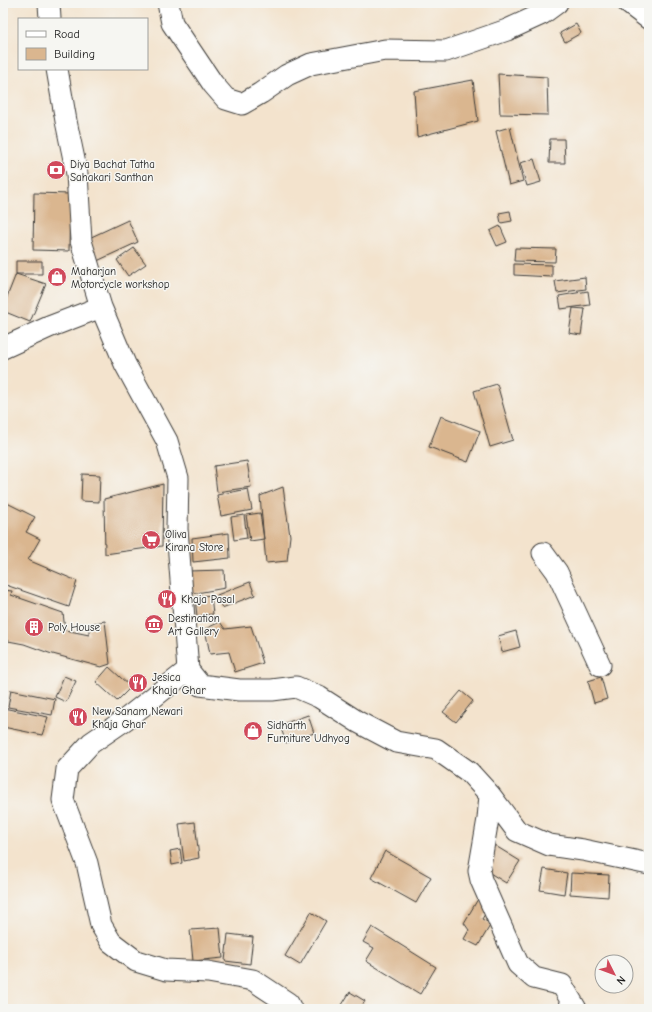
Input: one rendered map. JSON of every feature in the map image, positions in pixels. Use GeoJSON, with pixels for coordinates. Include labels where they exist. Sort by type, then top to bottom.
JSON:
{"type":"FeatureCollection","features":[{"type":"Feature","properties":{"kind":"street"},"geometry":{"type":"LineString","coordinates":[[49,3],[50,18]]}},
{"type":"Feature","properties":{"kind":"street"},"geometry":{"type":"LineString","coordinates":[[168,3],[172,23],[213,84],[226,99],[242,104],[287,75],[311,64],[385,50],[446,51],[506,30],[542,14],[557,3]]}},
{"type":"Feature","properties":{"kind":"street"},"geometry":{"type":"LineString","coordinates":[[628,3],[649,19]]}},
{"type":"Feature","properties":{"kind":"street"},"geometry":{"type":"LineString","coordinates":[[57,70],[77,174],[81,241],[101,307],[125,364],[168,441],[178,478],[177,529],[188,670],[200,685],[239,690],[272,690],[296,687],[319,697],[358,722],[396,742],[436,749],[469,772],[490,795],[517,831],[550,845],[583,850],[649,864]]}},
{"type":"Feature","properties":{"kind":"street"},"geometry":{"type":"LineString","coordinates":[[3,348],[49,327],[101,307]]}},
{"type":"Feature","properties":{"kind":"street"},"geometry":{"type":"LineString","coordinates":[[543,553],[557,572],[600,664]]}},
{"type":"Feature","properties":{"kind":"street"},"geometry":{"type":"LineString","coordinates":[[188,670],[126,719],[91,743],[67,769],[63,800],[87,863],[101,925],[110,942],[136,961],[166,970],[208,972],[253,980],[288,1003],[291,1009]]}},
{"type":"Feature","properties":{"kind":"street"},"geometry":{"type":"LineString","coordinates":[[490,795],[488,819],[479,871],[481,880],[518,964],[534,978],[562,985],[576,1009]]}},
{"type":"Feature","properties":{"kind":"building"},"geometry":{"type":"Polygon","coordinates":[[[576,24],[581,33],[565,42],[560,33],[576,24]]]}},
{"type":"Feature","properties":{"kind":"building"},"geometry":{"type":"Polygon","coordinates":[[[498,74],[547,77],[548,115],[500,114],[498,74]]]}},
{"type":"Feature","properties":{"kind":"building"},"geometry":{"type":"Polygon","coordinates":[[[473,80],[478,121],[417,137],[414,91],[473,80]]]}},
{"type":"Feature","properties":{"kind":"building"},"geometry":{"type":"Polygon","coordinates":[[[510,127],[523,181],[509,185],[496,131],[510,127]]]}},
{"type":"Feature","properties":{"kind":"building"},"geometry":{"type":"Polygon","coordinates":[[[550,139],[564,139],[565,163],[549,163],[550,139]]]}},
{"type":"Feature","properties":{"kind":"building"},"geometry":{"type":"Polygon","coordinates":[[[534,159],[541,182],[527,186],[520,163],[534,159]]]}},
{"type":"Feature","properties":{"kind":"building"},"geometry":{"type":"Polygon","coordinates":[[[34,193],[70,194],[69,251],[33,250],[34,193]]]}},
{"type":"Feature","properties":{"kind":"building"},"geometry":{"type":"Polygon","coordinates":[[[510,211],[512,221],[501,223],[499,213],[510,211]]]}},
{"type":"Feature","properties":{"kind":"building"},"geometry":{"type":"Polygon","coordinates":[[[128,220],[138,242],[97,261],[87,239],[128,220]]]}},
{"type":"Feature","properties":{"kind":"building"},"geometry":{"type":"Polygon","coordinates":[[[500,226],[507,242],[497,246],[490,231],[500,226]]]}},
{"type":"Feature","properties":{"kind":"building"},"geometry":{"type":"Polygon","coordinates":[[[134,248],[146,264],[128,276],[117,260],[134,248]]]}},
{"type":"Feature","properties":{"kind":"building"},"geometry":{"type":"Polygon","coordinates":[[[515,248],[556,249],[555,262],[514,261],[515,248]]]}},
{"type":"Feature","properties":{"kind":"building"},"geometry":{"type":"Polygon","coordinates":[[[16,261],[42,261],[42,274],[16,274],[16,261]]]}},
{"type":"Feature","properties":{"kind":"building"},"geometry":{"type":"Polygon","coordinates":[[[514,264],[552,265],[552,277],[514,275],[514,264]]]}},
{"type":"Feature","properties":{"kind":"building"},"geometry":{"type":"Polygon","coordinates":[[[16,274],[46,284],[30,322],[3,311],[3,307],[16,274]]]}},
{"type":"Feature","properties":{"kind":"building"},"geometry":{"type":"Polygon","coordinates":[[[585,277],[586,289],[557,293],[555,281],[585,277]]]}},
{"type":"Feature","properties":{"kind":"building"},"geometry":{"type":"Polygon","coordinates":[[[588,291],[590,305],[561,309],[559,296],[588,291]]]}},
{"type":"Feature","properties":{"kind":"building"},"geometry":{"type":"Polygon","coordinates":[[[573,308],[585,309],[581,335],[569,333],[573,308]]]}},
{"type":"Feature","properties":{"kind":"building"},"geometry":{"type":"Polygon","coordinates":[[[497,384],[513,440],[490,447],[474,391],[497,384]]]}},
{"type":"Feature","properties":{"kind":"building"},"geometry":{"type":"Polygon","coordinates":[[[441,416],[480,431],[468,462],[429,447],[441,416]]]}},
{"type":"Feature","properties":{"kind":"building"},"geometry":{"type":"Polygon","coordinates":[[[247,461],[251,487],[217,492],[214,466],[247,461]]]}},
{"type":"Feature","properties":{"kind":"building"},"geometry":{"type":"Polygon","coordinates":[[[82,474],[100,475],[99,502],[81,501],[82,474]]]}},
{"type":"Feature","properties":{"kind":"building"},"geometry":{"type":"Polygon","coordinates":[[[163,484],[162,546],[105,554],[104,499],[163,484]]]}},
{"type":"Feature","properties":{"kind":"building"},"geometry":{"type":"Polygon","coordinates":[[[283,487],[290,536],[287,561],[266,563],[260,496],[283,487]]]}},
{"type":"Feature","properties":{"kind":"building"},"geometry":{"type":"Polygon","coordinates":[[[248,489],[252,510],[221,516],[217,495],[248,489]]]}},
{"type":"Feature","properties":{"kind":"building","name":"Poly House"},"geometry":{"type":"Polygon","coordinates":[[[3,501],[35,517],[26,532],[40,539],[28,560],[77,581],[69,607],[3,584],[3,501]]]}},
{"type":"Feature","properties":{"kind":"building"},"geometry":{"type":"Polygon","coordinates":[[[260,513],[264,539],[250,541],[246,515],[260,513]]]}},
{"type":"Feature","properties":{"kind":"building"},"geometry":{"type":"Polygon","coordinates":[[[244,515],[247,538],[234,540],[231,517],[244,515]]]}},
{"type":"Feature","properties":{"kind":"building"},"geometry":{"type":"Polygon","coordinates":[[[229,533],[230,558],[193,562],[192,538],[229,533]]]}},
{"type":"Feature","properties":{"kind":"building"},"geometry":{"type":"Polygon","coordinates":[[[224,570],[225,588],[191,594],[189,571],[224,570]]]}},
{"type":"Feature","properties":{"kind":"building"},"geometry":{"type":"Polygon","coordinates":[[[250,582],[255,595],[222,608],[217,595],[250,582]]]}},
{"type":"Feature","properties":{"kind":"building","name":"Poly House"},"geometry":{"type":"Polygon","coordinates":[[[3,590],[12,591],[11,595],[63,613],[65,630],[89,635],[89,624],[105,621],[110,664],[101,667],[49,653],[24,644],[3,640],[3,590]]]}},
{"type":"Feature","properties":{"kind":"building"},"geometry":{"type":"Polygon","coordinates":[[[211,595],[213,614],[197,616],[195,597],[211,595]]]}},
{"type":"Feature","properties":{"kind":"building"},"geometry":{"type":"Polygon","coordinates":[[[220,622],[225,629],[251,626],[263,663],[235,672],[229,652],[210,654],[205,629],[220,622]]]}},
{"type":"Feature","properties":{"kind":"building"},"geometry":{"type":"Polygon","coordinates":[[[516,631],[520,647],[502,652],[498,636],[516,631]]]}},
{"type":"Feature","properties":{"kind":"building"},"geometry":{"type":"Polygon","coordinates":[[[109,667],[131,687],[117,701],[96,682],[109,667]]]}},
{"type":"Feature","properties":{"kind":"building"},"geometry":{"type":"Polygon","coordinates":[[[64,676],[76,681],[66,702],[55,697],[64,676]]]}},
{"type":"Feature","properties":{"kind":"building"},"geometry":{"type":"Polygon","coordinates":[[[601,677],[607,699],[594,703],[588,681],[601,677]]]}},
{"type":"Feature","properties":{"kind":"building"},"geometry":{"type":"Polygon","coordinates":[[[11,690],[55,699],[52,715],[8,707],[11,690]]]}},
{"type":"Feature","properties":{"kind":"building"},"geometry":{"type":"Polygon","coordinates":[[[461,691],[473,701],[456,722],[443,712],[461,691]]]}},
{"type":"Feature","properties":{"kind":"building"},"geometry":{"type":"Polygon","coordinates":[[[3,708],[48,717],[42,735],[3,727],[3,708]]]}},
{"type":"Feature","properties":{"kind":"building"},"geometry":{"type":"Polygon","coordinates":[[[308,715],[314,733],[286,743],[280,725],[308,715]]]}},
{"type":"Feature","properties":{"kind":"building"},"geometry":{"type":"Polygon","coordinates":[[[195,822],[199,858],[184,861],[179,824],[195,822]]]}},
{"type":"Feature","properties":{"kind":"building"},"geometry":{"type":"Polygon","coordinates":[[[494,845],[520,861],[506,883],[485,870],[492,860],[486,857],[494,845]]]}},
{"type":"Feature","properties":{"kind":"building"},"geometry":{"type":"Polygon","coordinates":[[[180,849],[182,863],[172,865],[170,851],[180,849]]]}},
{"type":"Feature","properties":{"kind":"building"},"geometry":{"type":"Polygon","coordinates":[[[385,851],[431,877],[416,903],[371,878],[385,851]]]}},
{"type":"Feature","properties":{"kind":"building"},"geometry":{"type":"Polygon","coordinates":[[[544,869],[567,873],[564,894],[540,890],[544,869]]]}},
{"type":"Feature","properties":{"kind":"building"},"geometry":{"type":"Polygon","coordinates":[[[571,873],[609,875],[608,897],[570,894],[571,873]]]}},
{"type":"Feature","properties":{"kind":"building"},"geometry":{"type":"Polygon","coordinates":[[[478,899],[490,906],[482,919],[491,924],[478,946],[464,939],[469,930],[464,923],[478,899]]]}},
{"type":"Feature","properties":{"kind":"building"},"geometry":{"type":"Polygon","coordinates":[[[311,912],[326,921],[300,965],[285,956],[311,912]]]}},
{"type":"Feature","properties":{"kind":"building"},"geometry":{"type":"Polygon","coordinates":[[[372,927],[436,967],[420,994],[366,961],[374,948],[363,942],[372,927]]]}},
{"type":"Feature","properties":{"kind":"building"},"geometry":{"type":"Polygon","coordinates":[[[220,928],[223,958],[193,961],[190,930],[220,928]]]}},
{"type":"Feature","properties":{"kind":"building"},"geometry":{"type":"Polygon","coordinates":[[[228,934],[253,937],[250,964],[225,961],[228,934]]]}},
{"type":"Feature","properties":{"kind":"building"},"geometry":{"type":"Polygon","coordinates":[[[350,992],[365,1001],[360,1009],[340,1008],[350,992]]]}},
{"type":"Feature","properties":{"kind":"place","name":"Diya Bachat Tatha Sahakari Santhan"},"geometry":{"type":"Point","coordinates":[56,170]}},
{"type":"Feature","properties":{"kind":"place","name":"Maharjan Motorcycle workshop"},"geometry":{"type":"Point","coordinates":[57,277]}},
{"type":"Feature","properties":{"kind":"place","name":"Oliva Kirana Store"},"geometry":{"type":"Point","coordinates":[151,540]}},
{"type":"Feature","properties":{"kind":"place","name":"Khaja Pasal"},"geometry":{"type":"Point","coordinates":[167,599]}},
{"type":"Feature","properties":{"kind":"place","name":"Destination Art Gallery"},"geometry":{"type":"Point","coordinates":[154,624]}},
{"type":"Feature","properties":{"kind":"place","name":"Poly House"},"geometry":{"type":"Point","coordinates":[34,627]}},
{"type":"Feature","properties":{"kind":"place","name":"Jesica Khaja Ghar"},"geometry":{"type":"Point","coordinates":[138,683]}},
{"type":"Feature","properties":{"kind":"place","name":"New Sanam Newari Khaja Ghar"},"geometry":{"type":"Point","coordinates":[78,717]}},
{"type":"Feature","properties":{"kind":"place","name":"Sidharth Furniture Udhyog"},"geometry":{"type":"Point","coordinates":[253,731]}}]}
